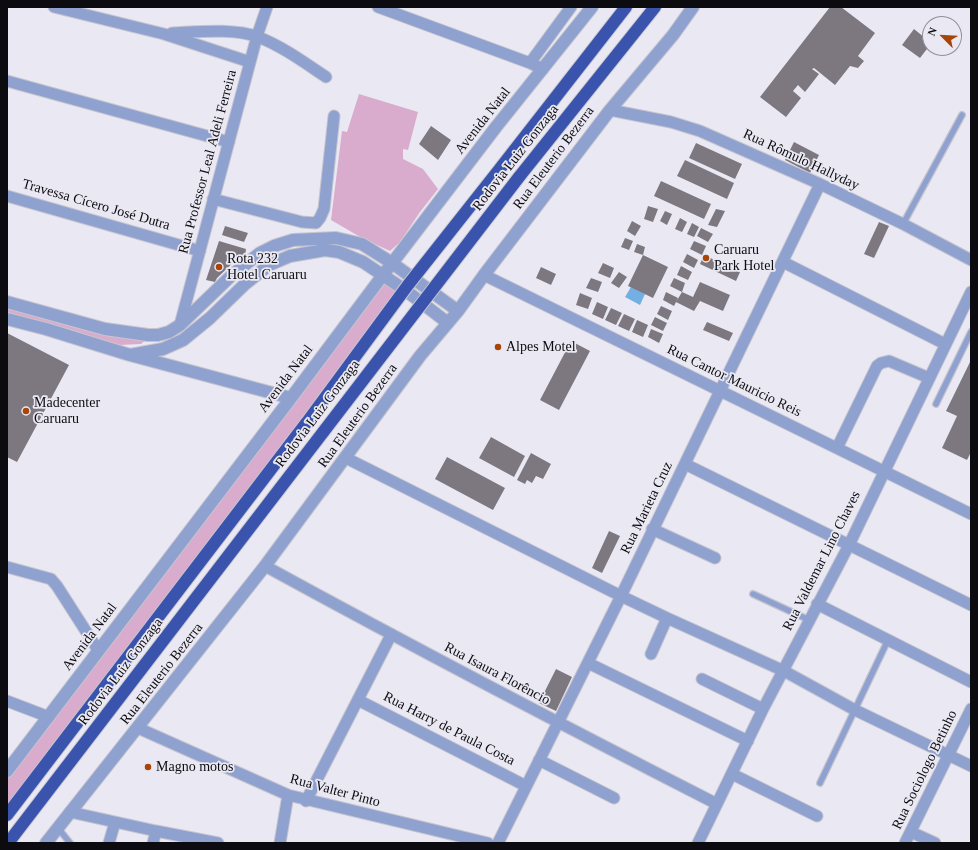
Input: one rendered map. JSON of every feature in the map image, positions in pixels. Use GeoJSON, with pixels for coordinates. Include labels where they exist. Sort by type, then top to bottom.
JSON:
{"type":"FeatureCollection","features":[{"type":"Feature","properties":{"kind":"highway","name":"Rodovia Luiz Gonzaga"},"geometry":{"type":"LineString","coordinates":[[7,815],[307,422],[408,285],[626,7]]}},
{"type":"Feature","properties":{"kind":"highway","name":"Rodovia Luiz Gonzaga"},"geometry":{"type":"LineString","coordinates":[[8,843],[519,177],[655,7]]}},
{"type":"Feature","properties":{"kind":"street"},"geometry":{"type":"LineString","coordinates":[[54,7],[164,34],[250,62]]}},
{"type":"Feature","properties":{"kind":"street","name":"Rua Professor Leal Adeli Ferreira"},"geometry":{"type":"LineString","coordinates":[[180,326],[257,36],[267,7]]}},
{"type":"Feature","properties":{"kind":"street"},"geometry":{"type":"LineString","coordinates":[[378,7],[543,69]]}},
{"type":"Feature","properties":{"kind":"street"},"geometry":{"type":"LineString","coordinates":[[530,63],[571,7]]}},
{"type":"Feature","properties":{"kind":"street","name":"Avenida Natal"},"geometry":{"type":"LineString","coordinates":[[7,771],[291,398],[383,274],[592,7]]}},
{"type":"Feature","properties":{"kind":"street","name":"Rua Eleuterio Bezerra"},"geometry":{"type":"LineString","coordinates":[[46,843],[265,566],[420,356],[458,311],[610,110],[673,35],[693,7]]}},
{"type":"Feature","properties":{"kind":"street"},"geometry":{"type":"LineString","coordinates":[[164,34],[218,31],[257,36],[294,55],[326,77]]}},
{"type":"Feature","properties":{"kind":"street"},"geometry":{"type":"LineString","coordinates":[[7,81],[229,142]]}},
{"type":"Feature","properties":{"kind":"street","name":"Rua Rômulo Hallyday"},"geometry":{"type":"LineString","coordinates":[[610,110],[671,122],[700,130],[904,224],[971,260]]}},
{"type":"Feature","properties":{"kind":"street"},"geometry":{"type":"LineString","coordinates":[[213,199],[302,222],[316,223],[324,209],[334,116]]}},
{"type":"Feature","properties":{"kind":"street","name":"Rua Marieta Cruz"},"geometry":{"type":"LineString","coordinates":[[498,843],[621,596],[652,529],[685,464],[820,184]]}},
{"type":"Feature","properties":{"kind":"street","name":"Travessa Cícero José Dutra"},"geometry":{"type":"LineString","coordinates":[[7,196],[200,251]]}},
{"type":"Feature","properties":{"kind":"street"},"geometry":{"type":"LineString","coordinates":[[7,302],[105,329],[158,335],[169,332],[180,326],[232,275],[254,258],[274,246],[293,240],[336,238],[362,244],[392,263],[458,311]]}},
{"type":"Feature","properties":{"kind":"street"},"geometry":{"type":"LineString","coordinates":[[130,355],[163,349],[183,340],[210,318],[245,284],[269,265],[290,256],[325,250],[339,252],[363,262],[383,274],[448,323]]}},
{"type":"Feature","properties":{"kind":"street"},"geometry":{"type":"LineString","coordinates":[[783,262],[945,344]]}},
{"type":"Feature","properties":{"kind":"street","name":"Rua Cantor Mauricio Reis"},"geometry":{"type":"LineString","coordinates":[[484,275],[971,514]]}},
{"type":"Feature","properties":{"kind":"street","name":"Rua Valdemar Lino Chaves"},"geometry":{"type":"LineString","coordinates":[[698,843],[763,709],[849,545],[945,344],[966,310],[971,292]]}},
{"type":"Feature","properties":{"kind":"street"},"geometry":{"type":"LineString","coordinates":[[7,319],[46,329],[130,355],[291,398]]}},
{"type":"Feature","properties":{"kind":"street"},"geometry":{"type":"LineString","coordinates":[[837,448],[877,366],[881,363],[889,361],[929,378]]}},
{"type":"Feature","properties":{"kind":"street"},"geometry":{"type":"LineString","coordinates":[[346,458],[621,596],[784,671],[855,710],[971,766]]}},
{"type":"Feature","properties":{"kind":"street"},"geometry":{"type":"LineString","coordinates":[[685,464],[971,605]]}},
{"type":"Feature","properties":{"kind":"street"},"geometry":{"type":"LineString","coordinates":[[652,529],[715,558]]}},
{"type":"Feature","properties":{"kind":"street","name":"Rua Isaura Florêncio"},"geometry":{"type":"LineString","coordinates":[[265,566],[557,723],[717,804]]}},
{"type":"Feature","properties":{"kind":"street"},"geometry":{"type":"LineString","coordinates":[[7,567],[51,579],[98,650]]}},
{"type":"Feature","properties":{"kind":"street"},"geometry":{"type":"LineString","coordinates":[[817,604],[971,682]]}},
{"type":"Feature","properties":{"kind":"street"},"geometry":{"type":"LineString","coordinates":[[651,654],[667,618]]}},
{"type":"Feature","properties":{"kind":"street"},"geometry":{"type":"LineString","coordinates":[[306,801],[391,635]]}},
{"type":"Feature","properties":{"kind":"street"},"geometry":{"type":"LineString","coordinates":[[588,663],[748,741]]}},
{"type":"Feature","properties":{"kind":"street"},"geometry":{"type":"LineString","coordinates":[[702,679],[763,709]]}},
{"type":"Feature","properties":{"kind":"street","name":"Rua Harry de Paula Costa"},"geometry":{"type":"LineString","coordinates":[[358,700],[526,786]]}},
{"type":"Feature","properties":{"kind":"street"},"geometry":{"type":"LineString","coordinates":[[7,701],[49,717]]}},
{"type":"Feature","properties":{"kind":"street","name":"Rua Sociologo Betinho"},"geometry":{"type":"LineString","coordinates":[[905,843],[971,709]]}},
{"type":"Feature","properties":{"kind":"street","name":"Rua Valter Pinto"},"geometry":{"type":"LineString","coordinates":[[138,728],[288,796],[488,843]]}},
{"type":"Feature","properties":{"kind":"street"},"geometry":{"type":"LineString","coordinates":[[539,760],[614,798]]}},
{"type":"Feature","properties":{"kind":"street"},"geometry":{"type":"LineString","coordinates":[[732,774],[817,816]]}},
{"type":"Feature","properties":{"kind":"street"},"geometry":{"type":"LineString","coordinates":[[280,843],[288,796]]}},
{"type":"Feature","properties":{"kind":"street"},"geometry":{"type":"LineString","coordinates":[[70,812],[218,843]]}},
{"type":"Feature","properties":{"kind":"street"},"geometry":{"type":"LineString","coordinates":[[109,843],[115,822]]}},
{"type":"Feature","properties":{"kind":"street"},"geometry":{"type":"LineString","coordinates":[[153,843],[156,831]]}},
{"type":"Feature","properties":{"kind":"street"},"geometry":{"type":"LineString","coordinates":[[911,832],[935,843]]}},
{"type":"Feature","properties":{"kind":"lane"},"geometry":{"type":"LineString","coordinates":[[904,224],[962,115]]}},
{"type":"Feature","properties":{"kind":"lane"},"geometry":{"type":"LineString","coordinates":[[936,404],[971,332]]}},
{"type":"Feature","properties":{"kind":"lane"},"geometry":{"type":"LineString","coordinates":[[753,594],[809,620]]}},
{"type":"Feature","properties":{"kind":"lane"},"geometry":{"type":"LineString","coordinates":[[820,782],[888,640]]}},
{"type":"Feature","properties":{"kind":"lane"},"geometry":{"type":"LineString","coordinates":[[58,828],[70,843]]}},
{"type":"Feature","properties":{"kind":"shaded area"},"geometry":{"type":"Polygon","coordinates":[[[359,94],[418,112],[408,150],[403,149],[403,159],[423,169],[438,189],[420,212],[400,242],[390,251],[362,238],[331,220],[342,131],[347,132],[359,94]]]}},
{"type":"Feature","properties":{"kind":"shaded area"},"geometry":{"type":"Polygon","coordinates":[[[383,281],[404,294],[7,806],[7,776],[383,281]]]}},
{"type":"Feature","properties":{"kind":"shaded area"},"geometry":{"type":"Polygon","coordinates":[[[7,304],[148,338],[141,344],[120,345],[7,315],[7,304]]]}},
{"type":"Feature","properties":{"kind":"water"},"geometry":{"type":"Polygon","coordinates":[[[631,287],[645,294],[640,305],[625,297],[631,287]]]}},
{"type":"Feature","properties":{"kind":"building"},"geometry":{"type":"Polygon","coordinates":[[[830,7],[841,7],[875,33],[858,56],[864,61],[858,68],[850,66],[835,85],[814,68],[812,69],[819,74],[805,92],[798,85],[793,91],[801,98],[786,117],[760,97],[830,7]]]}},
{"type":"Feature","properties":{"kind":"building"},"geometry":{"type":"Polygon","coordinates":[[[914,29],[922,36],[922,55],[920,58],[902,45],[914,29]]]}},
{"type":"Feature","properties":{"kind":"building"},"geometry":{"type":"Polygon","coordinates":[[[431,126],[451,140],[438,160],[419,144],[431,126]]]}},
{"type":"Feature","properties":{"kind":"building"},"geometry":{"type":"Polygon","coordinates":[[[794,142],[819,155],[810,173],[785,160],[794,142]]]}},
{"type":"Feature","properties":{"kind":"building"},"geometry":{"type":"Polygon","coordinates":[[[696,143],[742,164],[735,179],[689,158],[696,143]]]}},
{"type":"Feature","properties":{"kind":"building"},"geometry":{"type":"Polygon","coordinates":[[[685,160],[734,183],[727,199],[677,176],[685,160]]]}},
{"type":"Feature","properties":{"kind":"building"},"geometry":{"type":"Polygon","coordinates":[[[661,181],[711,204],[704,219],[654,196],[661,181]]]}},
{"type":"Feature","properties":{"kind":"building"},"geometry":{"type":"Polygon","coordinates":[[[648,206],[658,209],[653,222],[644,219],[648,206]]]}},
{"type":"Feature","properties":{"kind":"building"},"geometry":{"type":"Polygon","coordinates":[[[716,209],[725,211],[717,227],[708,225],[716,209]]]}},
{"type":"Feature","properties":{"kind":"building"},"geometry":{"type":"Polygon","coordinates":[[[665,211],[672,214],[667,225],[660,221],[665,211]]]}},
{"type":"Feature","properties":{"kind":"building"},"geometry":{"type":"Polygon","coordinates":[[[680,218],[687,222],[682,232],[675,229],[680,218]]]}},
{"type":"Feature","properties":{"kind":"building"},"geometry":{"type":"Polygon","coordinates":[[[632,221],[641,226],[635,236],[627,231],[632,221]]]}},
{"type":"Feature","properties":{"kind":"building"},"geometry":{"type":"Polygon","coordinates":[[[879,222],[889,226],[874,258],[864,254],[879,222]]]}},
{"type":"Feature","properties":{"kind":"building"},"geometry":{"type":"Polygon","coordinates":[[[692,223],[699,227],[694,237],[687,234],[692,223]]]}},
{"type":"Feature","properties":{"kind":"building"},"geometry":{"type":"Polygon","coordinates":[[[225,226],[248,233],[244,242],[222,235],[225,226]]]}},
{"type":"Feature","properties":{"kind":"building"},"geometry":{"type":"Polygon","coordinates":[[[701,228],[713,234],[708,242],[697,236],[701,228]]]}},
{"type":"Feature","properties":{"kind":"building"},"geometry":{"type":"Polygon","coordinates":[[[625,238],[633,241],[629,250],[621,247],[625,238]]]}},
{"type":"Feature","properties":{"kind":"building","name":"Rota 232 Hotel Caruaru"},"geometry":{"type":"Polygon","coordinates":[[[219,241],[246,249],[245,257],[239,257],[217,278],[215,282],[206,280],[219,241]]]}},
{"type":"Feature","properties":{"kind":"building"},"geometry":{"type":"Polygon","coordinates":[[[694,241],[706,246],[702,255],[690,249],[694,241]]]}},
{"type":"Feature","properties":{"kind":"building"},"geometry":{"type":"Polygon","coordinates":[[[637,244],[645,247],[643,255],[634,252],[637,244]]]}},
{"type":"Feature","properties":{"kind":"building"},"geometry":{"type":"Polygon","coordinates":[[[687,254],[698,260],[694,268],[683,262],[687,254]]]}},
{"type":"Feature","properties":{"kind":"building"},"geometry":{"type":"Polygon","coordinates":[[[643,255],[668,267],[653,298],[628,286],[643,255]]]}},
{"type":"Feature","properties":{"kind":"building"},"geometry":{"type":"Polygon","coordinates":[[[704,255],[740,272],[736,281],[700,264],[704,255]]]}},
{"type":"Feature","properties":{"kind":"building"},"geometry":{"type":"Polygon","coordinates":[[[603,263],[614,268],[610,278],[598,273],[603,263]]]}},
{"type":"Feature","properties":{"kind":"building"},"geometry":{"type":"Polygon","coordinates":[[[681,266],[692,272],[688,280],[677,275],[681,266]]]}},
{"type":"Feature","properties":{"kind":"building"},"geometry":{"type":"Polygon","coordinates":[[[541,267],[556,274],[551,285],[536,278],[541,267]]]}},
{"type":"Feature","properties":{"kind":"building"},"geometry":{"type":"Polygon","coordinates":[[[619,272],[627,277],[619,288],[611,283],[619,272]]]}},
{"type":"Feature","properties":{"kind":"building"},"geometry":{"type":"Polygon","coordinates":[[[591,278],[602,282],[598,292],[586,288],[591,278]]]}},
{"type":"Feature","properties":{"kind":"building"},"geometry":{"type":"Polygon","coordinates":[[[674,278],[685,283],[682,292],[670,286],[674,278]]]}},
{"type":"Feature","properties":{"kind":"building"},"geometry":{"type":"Polygon","coordinates":[[[700,282],[730,295],[723,311],[700,301],[694,311],[676,302],[682,292],[693,297],[700,282]]]}},
{"type":"Feature","properties":{"kind":"building"},"geometry":{"type":"Polygon","coordinates":[[[666,292],[678,298],[674,306],[663,300],[666,292]]]}},
{"type":"Feature","properties":{"kind":"building"},"geometry":{"type":"Polygon","coordinates":[[[580,293],[592,298],[588,309],[576,305],[580,293]]]}},
{"type":"Feature","properties":{"kind":"building"},"geometry":{"type":"Polygon","coordinates":[[[597,302],[608,307],[603,319],[592,314],[597,302]]]}},
{"type":"Feature","properties":{"kind":"building"},"geometry":{"type":"Polygon","coordinates":[[[661,306],[672,311],[668,320],[657,314],[661,306]]]}},
{"type":"Feature","properties":{"kind":"building"},"geometry":{"type":"Polygon","coordinates":[[[611,308],[622,313],[616,325],[605,320],[611,308]]]}},
{"type":"Feature","properties":{"kind":"building"},"geometry":{"type":"Polygon","coordinates":[[[624,314],[635,319],[629,331],[618,326],[624,314]]]}},
{"type":"Feature","properties":{"kind":"building"},"geometry":{"type":"Polygon","coordinates":[[[655,317],[667,323],[663,331],[651,325],[655,317]]]}},
{"type":"Feature","properties":{"kind":"building"},"geometry":{"type":"Polygon","coordinates":[[[637,320],[648,325],[643,337],[632,332],[637,320]]]}},
{"type":"Feature","properties":{"kind":"building"},"geometry":{"type":"Polygon","coordinates":[[[707,322],[733,333],[729,341],[703,330],[707,322]]]}},
{"type":"Feature","properties":{"kind":"building"},"geometry":{"type":"Polygon","coordinates":[[[651,329],[663,334],[659,343],[648,337],[651,329]]]}},
{"type":"Feature","properties":{"kind":"building","name":"Madecenter Caruaru"},"geometry":{"type":"Polygon","coordinates":[[[7,333],[69,365],[17,462],[7,457],[7,333]]]}},
{"type":"Feature","properties":{"kind":"building"},"geometry":{"type":"Polygon","coordinates":[[[571,341],[590,351],[559,410],[540,400],[571,341]]]}},
{"type":"Feature","properties":{"kind":"building"},"geometry":{"type":"Polygon","coordinates":[[[971,360],[971,452],[967,460],[942,448],[957,416],[946,411],[971,360]]]}},
{"type":"Feature","properties":{"kind":"building"},"geometry":{"type":"Polygon","coordinates":[[[491,437],[525,456],[514,477],[479,458],[491,437]]]}},
{"type":"Feature","properties":{"kind":"building"},"geometry":{"type":"Polygon","coordinates":[[[531,453],[551,464],[543,479],[536,476],[532,483],[527,480],[525,484],[517,480],[531,453]]]}},
{"type":"Feature","properties":{"kind":"building"},"geometry":{"type":"Polygon","coordinates":[[[447,457],[505,488],[493,510],[435,479],[447,457]]]}},
{"type":"Feature","properties":{"kind":"building"},"geometry":{"type":"Polygon","coordinates":[[[609,531],[620,536],[602,573],[592,568],[609,531]]]}},
{"type":"Feature","properties":{"kind":"building"},"geometry":{"type":"Polygon","coordinates":[[[556,669],[572,677],[556,711],[539,703],[556,669]]]}},
{"type":"Feature","properties":{"kind":"place","name":"Caruaru Park Hotel"},"geometry":{"type":"Point","coordinates":[706,258]}},
{"type":"Feature","properties":{"kind":"place","name":"Rota 232 Hotel Caruaru"},"geometry":{"type":"Point","coordinates":[219,267]}},
{"type":"Feature","properties":{"kind":"place","name":"Alpes Motel"},"geometry":{"type":"Point","coordinates":[498,347]}},
{"type":"Feature","properties":{"kind":"place","name":"Madecenter Caruaru"},"geometry":{"type":"Point","coordinates":[26,411]}},
{"type":"Feature","properties":{"kind":"place","name":"Magno motos"},"geometry":{"type":"Point","coordinates":[148,767]}}]}
